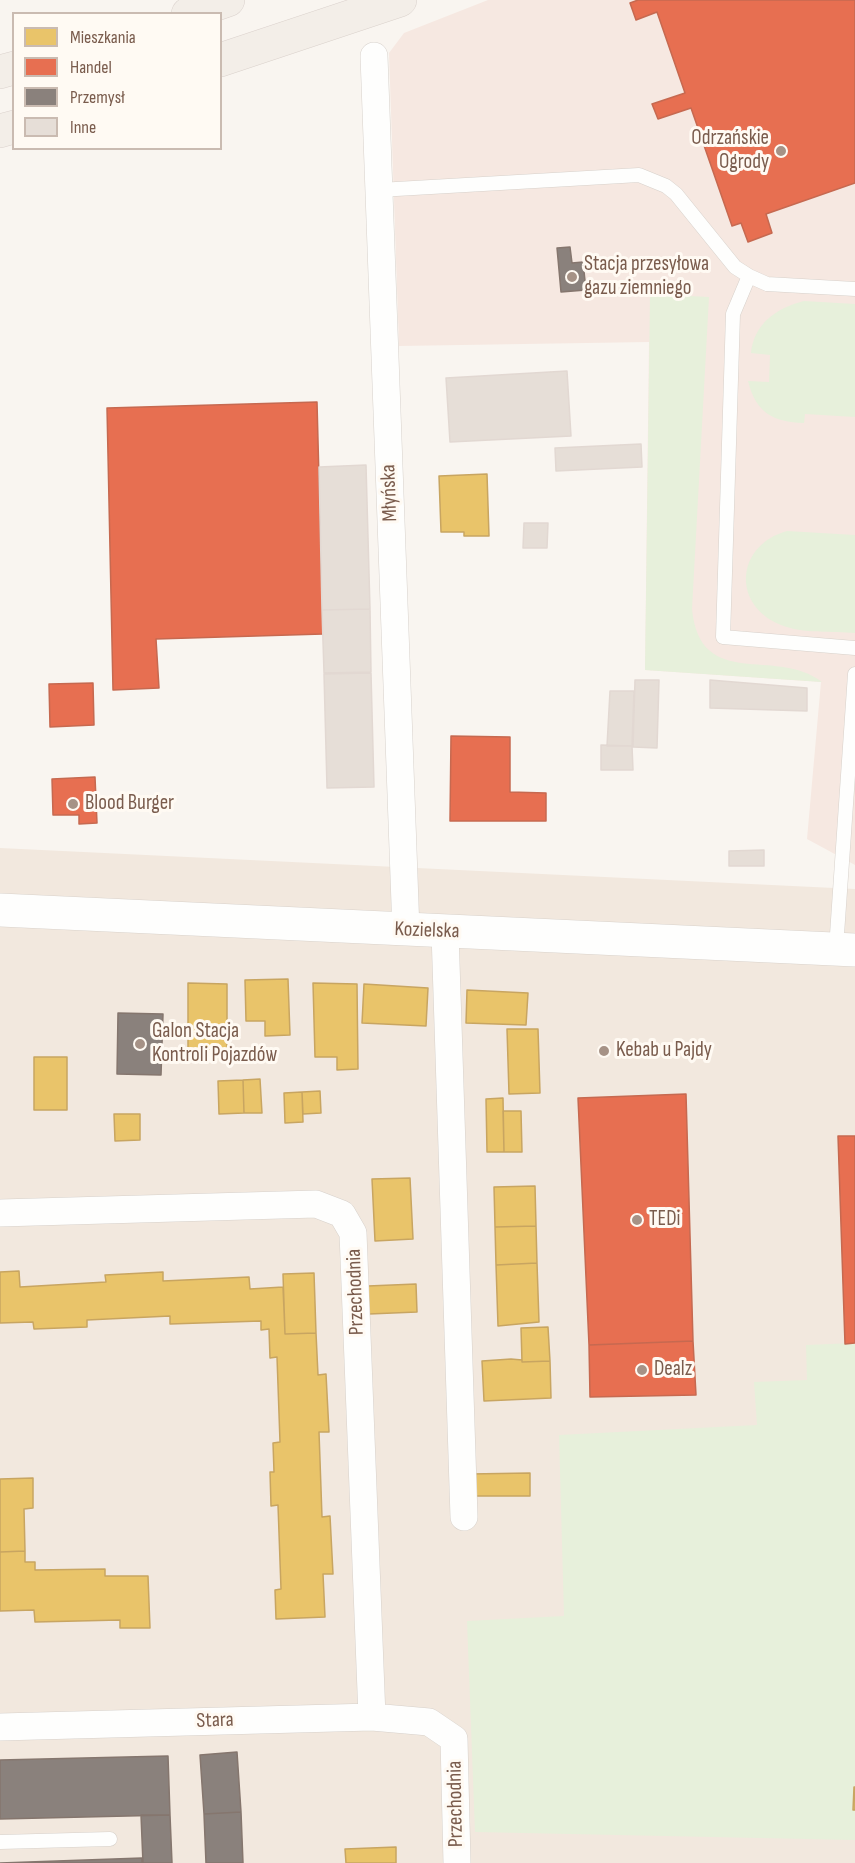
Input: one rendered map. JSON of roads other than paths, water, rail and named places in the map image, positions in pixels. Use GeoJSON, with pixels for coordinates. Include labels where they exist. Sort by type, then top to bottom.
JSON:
{"type":"FeatureCollection","features":[{"type":"Feature","properties":{"kind":"main road"},"geometry":{"type":"LineString","coordinates":[[194,12],[228,0]]}},
{"type":"Feature","properties":{"kind":"main road"},"geometry":{"type":"LineString","coordinates":[[222,59],[400,0]]}},
{"type":"Feature","properties":{"kind":"main road","name":"Kozielska"},"geometry":{"type":"LineString","coordinates":[[0,910],[406,931],[845,949]]}},
{"type":"Feature","properties":{"kind":"street","name":"Młyńska"},"geometry":{"type":"LineString","coordinates":[[374,56],[406,931]]}},
{"type":"Feature","properties":{"kind":"street"},"geometry":{"type":"LineString","coordinates":[[445,932],[464,1516]]}},
{"type":"Feature","properties":{"kind":"street","name":"Przechodnia"},"geometry":{"type":"LineString","coordinates":[[0,1213],[316,1204],[342,1214],[353,1233],[372,1717]]}},
{"type":"Feature","properties":{"kind":"street","name":"Stara"},"geometry":{"type":"LineString","coordinates":[[0,1727],[372,1717],[429,1722]]}},
{"type":"Feature","properties":{"kind":"street","name":"Przechodnia"},"geometry":{"type":"LineString","coordinates":[[429,1722],[454,1738],[457,1863]]}},
{"type":"Feature","properties":{"kind":"lane"},"geometry":{"type":"LineString","coordinates":[[379,190],[639,175],[666,186],[676,194],[729,260],[749,276],[767,284],[855,289]]}},
{"type":"Feature","properties":{"kind":"lane"},"geometry":{"type":"LineString","coordinates":[[749,276],[733,314],[723,637],[855,648]]}},
{"type":"Feature","properties":{"kind":"lane"},"geometry":{"type":"LineString","coordinates":[[845,949],[855,674]]}},
{"type":"Feature","properties":{"kind":"lane"},"geometry":{"type":"LineString","coordinates":[[0,1842],[110,1839]]}},
{"type":"Feature","properties":{"kind":"place","name":"Odrzańskie Ogrody"},"geometry":{"type":"Point","coordinates":[781,151]}},
{"type":"Feature","properties":{"kind":"place","name":"Stacja przesyłowa gazu ziemniego"},"geometry":{"type":"Point","coordinates":[572,277]}},
{"type":"Feature","properties":{"kind":"place","name":"Blood Burger"},"geometry":{"type":"Point","coordinates":[73,804]}},
{"type":"Feature","properties":{"kind":"place","name":"Galon Stacja Kontroli Pojazdów"},"geometry":{"type":"Point","coordinates":[140,1044]}},
{"type":"Feature","properties":{"kind":"place","name":"Kebab u Pajdy"},"geometry":{"type":"Point","coordinates":[604,1051]}},
{"type":"Feature","properties":{"kind":"place","name":"TEDi"},"geometry":{"type":"Point","coordinates":[637,1220]}},
{"type":"Feature","properties":{"kind":"place","name":"Dealz"},"geometry":{"type":"Point","coordinates":[642,1370]}}]}
